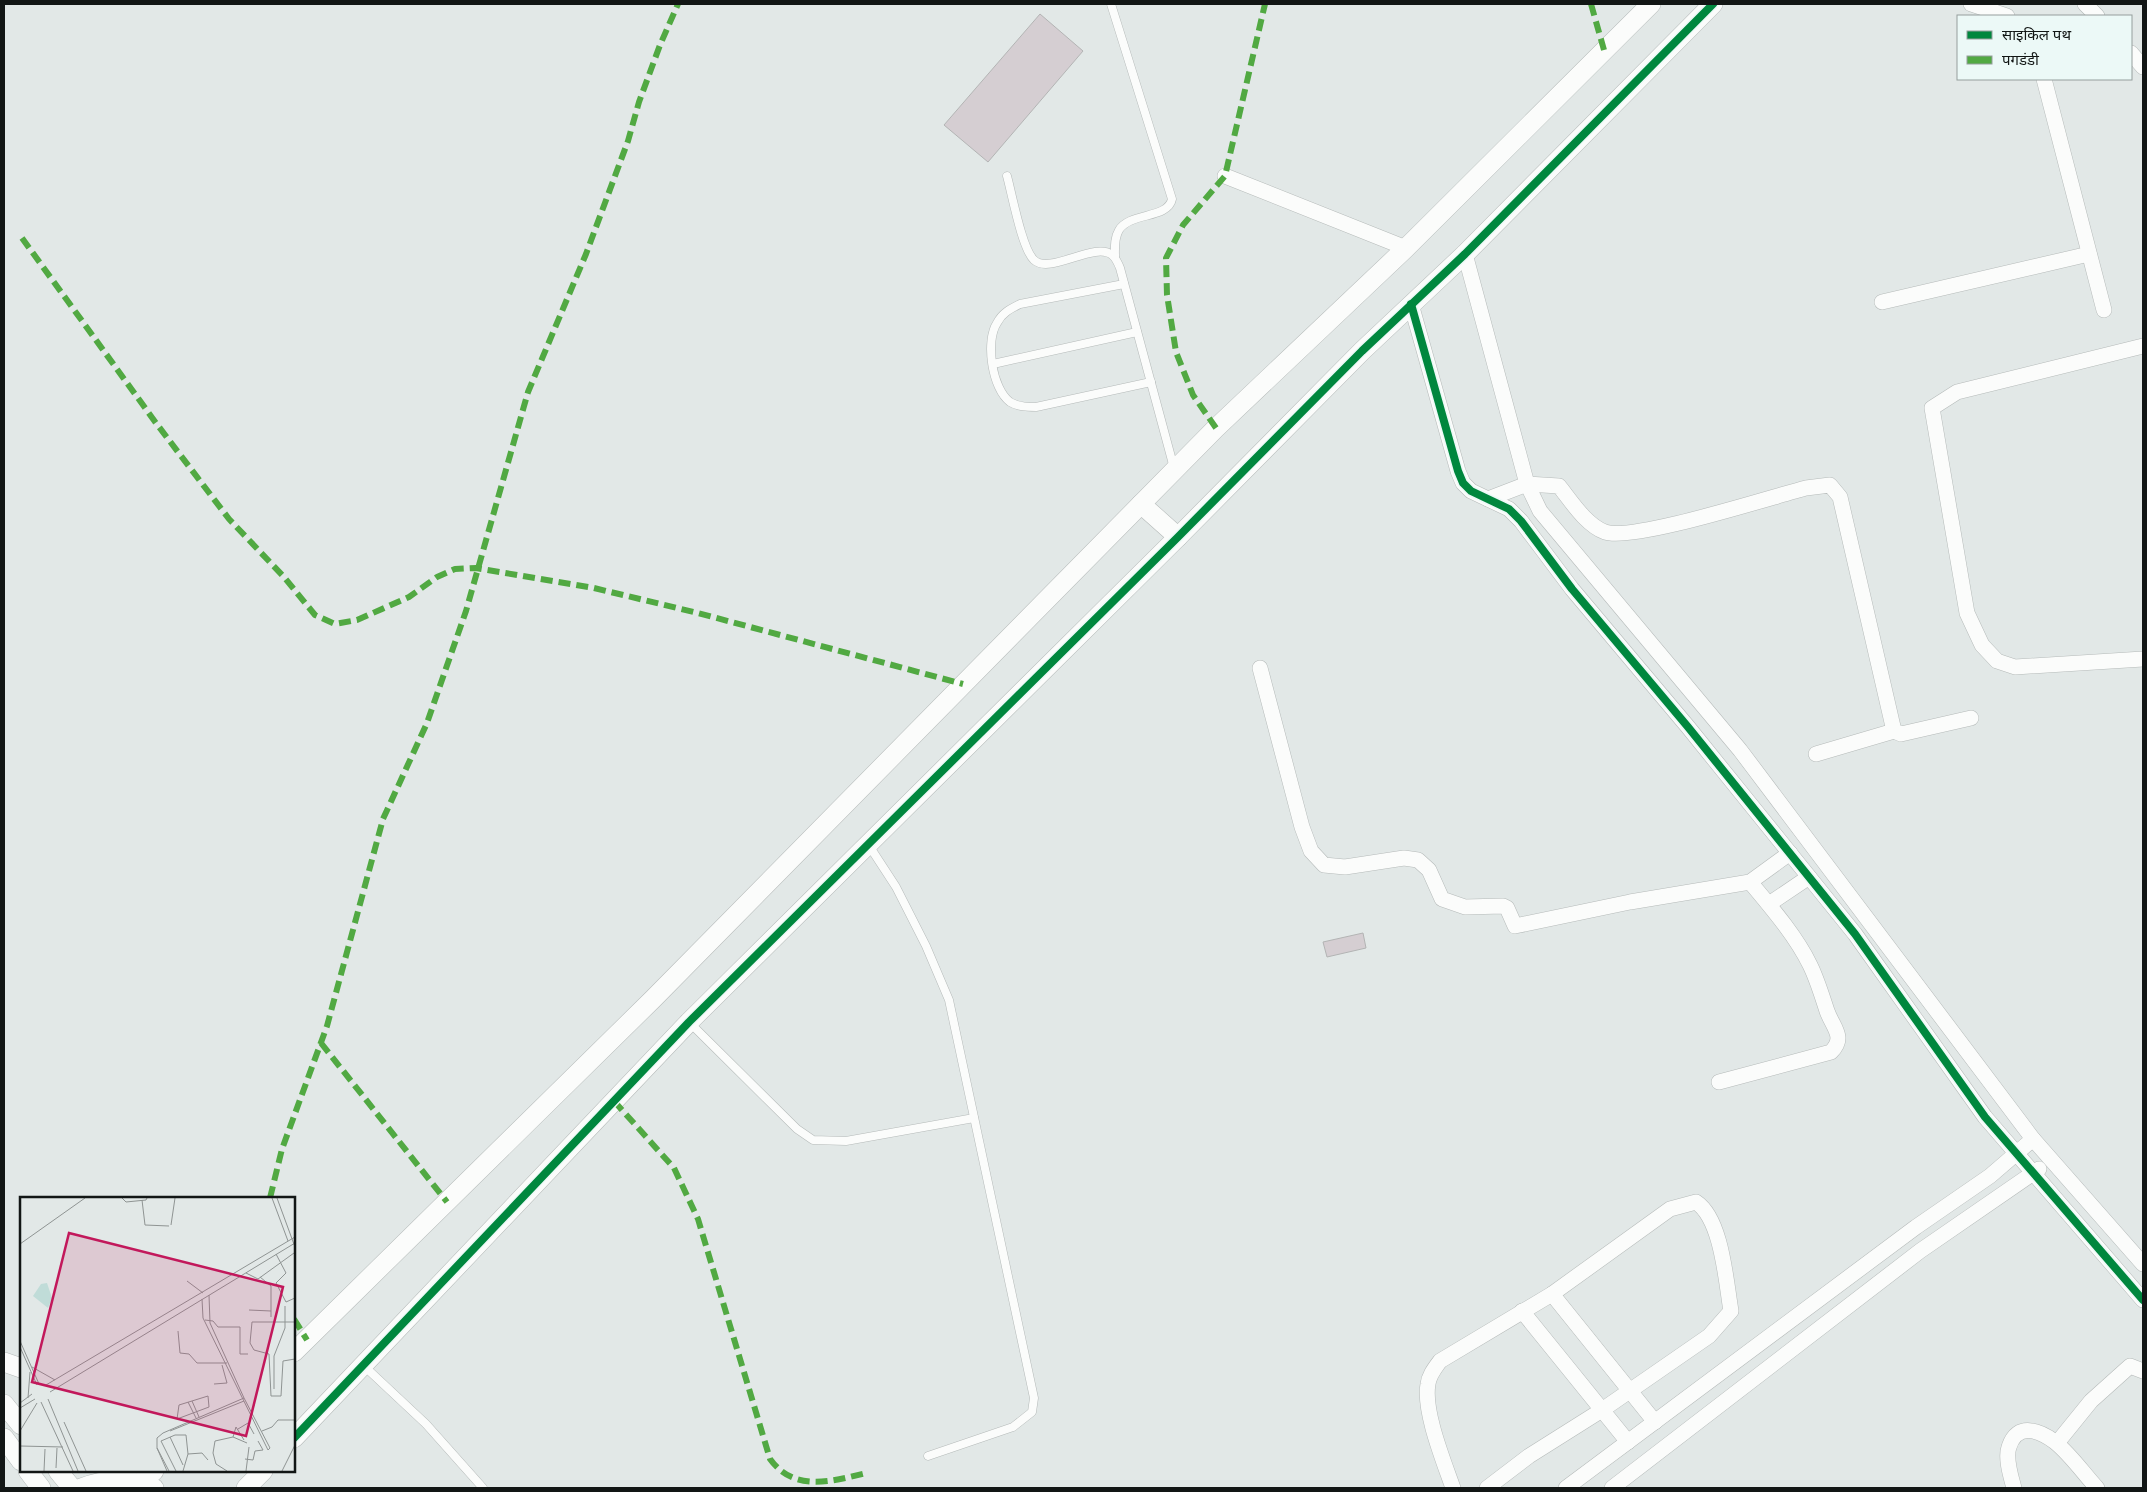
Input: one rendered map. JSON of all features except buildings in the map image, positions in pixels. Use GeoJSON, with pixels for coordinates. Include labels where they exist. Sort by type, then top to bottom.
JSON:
{"type":"FeatureCollection","features":[{"type":"Feature","properties":{"kind":"street"},"geometry":{"type":"LineString","coordinates":[[295,1351],[653,999],[1216,428],[1406,248],[1651,4]]}},
{"type":"Feature","properties":{"kind":"street"},"geometry":{"type":"LineString","coordinates":[[295,1437],[689,1022],[1178,537],[1362,351],[1465,254],[1713,4]]}},
{"type":"Feature","properties":{"kind":"street"},"geometry":{"type":"LineString","coordinates":[[1971,4],[2004,15]]}},
{"type":"Feature","properties":{"kind":"street"},"geometry":{"type":"LineString","coordinates":[[2085,4],[2096,15]]}},
{"type":"Feature","properties":{"kind":"street"},"geometry":{"type":"LineString","coordinates":[[2132,55],[2143,67]]}},
{"type":"Feature","properties":{"kind":"street"},"geometry":{"type":"LineString","coordinates":[[2044,80],[2104,310]]}},
{"type":"Feature","properties":{"kind":"street"},"geometry":{"type":"LineString","coordinates":[[1225,176],[1406,248]]}},
{"type":"Feature","properties":{"kind":"street"},"geometry":{"type":"LineString","coordinates":[[1465,254],[1527,484],[1540,510],[1740,750],[2033,1139],[2143,1264]]}},
{"type":"Feature","properties":{"kind":"street"},"geometry":{"type":"LineString","coordinates":[[1882,302],[2089,254]]}},
{"type":"Feature","properties":{"kind":"street"},"geometry":{"type":"LineString","coordinates":[[1411,304],[1458,471],[1464,483],[1471,491],[1509,509],[1521,521],[1572,588],[1831,903],[1985,1118],[2143,1300]]}},
{"type":"Feature","properties":{"kind":"street"},"geometry":{"type":"LineString","coordinates":[[2143,346],[1957,392],[1932,408],[1967,613],[1982,645],[1996,662],[2015,667],[2143,659]]}},
{"type":"Feature","properties":{"kind":"street"},"geometry":{"type":"LineString","coordinates":[[1488,499],[1527,484],[1559,486],[1590,522],[1605,532],[1621,533],[1653,529],[1806,488],[1830,485],[1840,497],[1894,732]]}},
{"type":"Feature","properties":{"kind":"street"},"geometry":{"type":"LineString","coordinates":[[1141,504],[1178,537]]}},
{"type":"Feature","properties":{"kind":"street"},"geometry":{"type":"LineString","coordinates":[[1260,668],[1302,827],[1311,851],[1324,865],[1344,867],[1404,858],[1418,860],[1429,870],[1442,899],[1465,907],[1503,906],[1507,908],[1515,926],[1630,902],[1750,882],[1790,853]]}},
{"type":"Feature","properties":{"kind":"street"},"geometry":{"type":"LineString","coordinates":[[1816,754],[1894,732],[1901,734],[1971,718]]}},
{"type":"Feature","properties":{"kind":"street"},"geometry":{"type":"LineString","coordinates":[[1769,904],[1809,877]]}},
{"type":"Feature","properties":{"kind":"street"},"geometry":{"type":"LineString","coordinates":[[1720,1082],[1831,1052],[1838,1045],[1839,1037],[1810,964],[1769,904],[1750,882]]}},
{"type":"Feature","properties":{"kind":"street"},"geometry":{"type":"LineString","coordinates":[[1831,903],[1847,890]]}},
{"type":"Feature","properties":{"kind":"street"},"geometry":{"type":"LineString","coordinates":[[1566,1488],[1916,1227],[1990,1176],[2033,1139]]}},
{"type":"Feature","properties":{"kind":"street"},"geometry":{"type":"LineString","coordinates":[[1612,1488],[1920,1251],[2032,1173],[2052,1162]]}},
{"type":"Feature","properties":{"kind":"street"},"geometry":{"type":"LineString","coordinates":[[1453,1488],[1438,1448],[1426,1398],[1431,1374],[1440,1361],[1552,1294],[1670,1209],[1696,1202],[1704,1207],[1719,1241],[1731,1311],[1709,1336],[1602,1410],[1529,1456],[1487,1488]]}},
{"type":"Feature","properties":{"kind":"street"},"geometry":{"type":"LineString","coordinates":[[1552,1294],[1655,1422]]}},
{"type":"Feature","properties":{"kind":"street"},"geometry":{"type":"LineString","coordinates":[[1522,1311],[1628,1442]]}},
{"type":"Feature","properties":{"kind":"street"},"geometry":{"type":"LineString","coordinates":[[4,1362],[20,1368]]}},
{"type":"Feature","properties":{"kind":"street"},"geometry":{"type":"LineString","coordinates":[[2057,1443],[2091,1401],[2130,1366],[2143,1371]]}},
{"type":"Feature","properties":{"kind":"street"},"geometry":{"type":"LineString","coordinates":[[4,1404],[20,1424]]}},
{"type":"Feature","properties":{"kind":"street"},"geometry":{"type":"LineString","coordinates":[[2014,1488],[2010,1474],[2008,1448],[2014,1436],[2028,1430],[2039,1431],[2057,1443],[2097,1488]]}},
{"type":"Feature","properties":{"kind":"street"},"geometry":{"type":"LineString","coordinates":[[4,1438],[20,1460]]}},
{"type":"Feature","properties":{"kind":"street"},"geometry":{"type":"LineString","coordinates":[[29,1472],[41,1488]]}},
{"type":"Feature","properties":{"kind":"street"},"geometry":{"type":"LineString","coordinates":[[59,1472],[72,1488]]}},
{"type":"Feature","properties":{"kind":"street"},"geometry":{"type":"LineString","coordinates":[[246,1488],[262,1472]]}},
{"type":"Feature","properties":{"kind":"street"},"geometry":{"type":"LineString","coordinates":[[81,1488],[107,1480],[149,1481]]}},
{"type":"Feature","properties":{"kind":"lane"},"geometry":{"type":"LineString","coordinates":[[1111,4],[1172,199],[1171,204],[1158,212],[1133,219],[1123,225],[1117,236],[1115,257],[1175,470]]}},
{"type":"Feature","properties":{"kind":"lane"},"geometry":{"type":"LineString","coordinates":[[1007,176],[1025,244],[1032,259],[1038,263],[1050,263],[1099,252],[1110,253],[1115,257]]}},
{"type":"Feature","properties":{"kind":"lane"},"geometry":{"type":"LineString","coordinates":[[1124,284],[1020,304],[1006,311],[996,323],[992,335],[990,352],[993,364],[1002,392],[1010,402],[1024,407],[1036,407],[1151,382]]}},
{"type":"Feature","properties":{"kind":"lane"},"geometry":{"type":"LineString","coordinates":[[993,364],[1137,332]]}},
{"type":"Feature","properties":{"kind":"lane"},"geometry":{"type":"LineString","coordinates":[[868,844],[896,887],[926,946],[949,1000],[1034,1398],[1032,1412],[1013,1427],[928,1456]]}},
{"type":"Feature","properties":{"kind":"lane"},"geometry":{"type":"LineString","coordinates":[[689,1022],[797,1130],[813,1140],[846,1141],[974,1118]]}},
{"type":"Feature","properties":{"kind":"lane"},"geometry":{"type":"LineString","coordinates":[[364,1364],[426,1424],[483,1488]]}},
{"type":"Feature","properties":{"kind":"marked path"},"geometry":{"type":"LineString","coordinates":[[270,1197],[282,1149],[327,1026],[383,819],[427,723],[466,611],[528,392],[586,254],[628,141],[639,102],[660,45],[678,4]]}},
{"type":"Feature","properties":{"kind":"marked path"},"geometry":{"type":"LineString","coordinates":[[1216,428],[1193,395],[1176,352],[1167,295],[1166,258],[1183,225],[1225,176],[1265,4]]}},
{"type":"Feature","properties":{"kind":"marked path"},"geometry":{"type":"LineString","coordinates":[[1591,4],[1604,50]]}},
{"type":"Feature","properties":{"kind":"marked path"},"geometry":{"type":"LineString","coordinates":[[22,238],[156,423],[229,519],[284,577],[315,615],[335,624],[357,620],[409,597],[437,577],[455,569],[476,568],[594,588],[698,613],[963,684]]}},
{"type":"Feature","properties":{"kind":"marked path"},"geometry":{"type":"LineString","coordinates":[[321,1043],[447,1202]]}},
{"type":"Feature","properties":{"kind":"marked path"},"geometry":{"type":"LineString","coordinates":[[614,1101],[674,1168],[698,1219],[770,1459],[790,1476],[814,1482],[866,1473]]}},
{"type":"Feature","properties":{"kind":"marked path"},"geometry":{"type":"LineString","coordinates":[[295,1321],[307,1340]]}},
{"type":"Feature","properties":{"kind":"cycle path"},"geometry":{"type":"LineString","coordinates":[[295,1437],[689,1022],[1178,537],[1362,351],[1465,254],[1713,4]]}},
{"type":"Feature","properties":{"kind":"cycle path"},"geometry":{"type":"LineString","coordinates":[[1411,304],[1463,483],[1471,491],[1509,509],[1521,521],[1572,589],[1688,727],[1855,934],[1985,1117],[2143,1300]]}}]}
